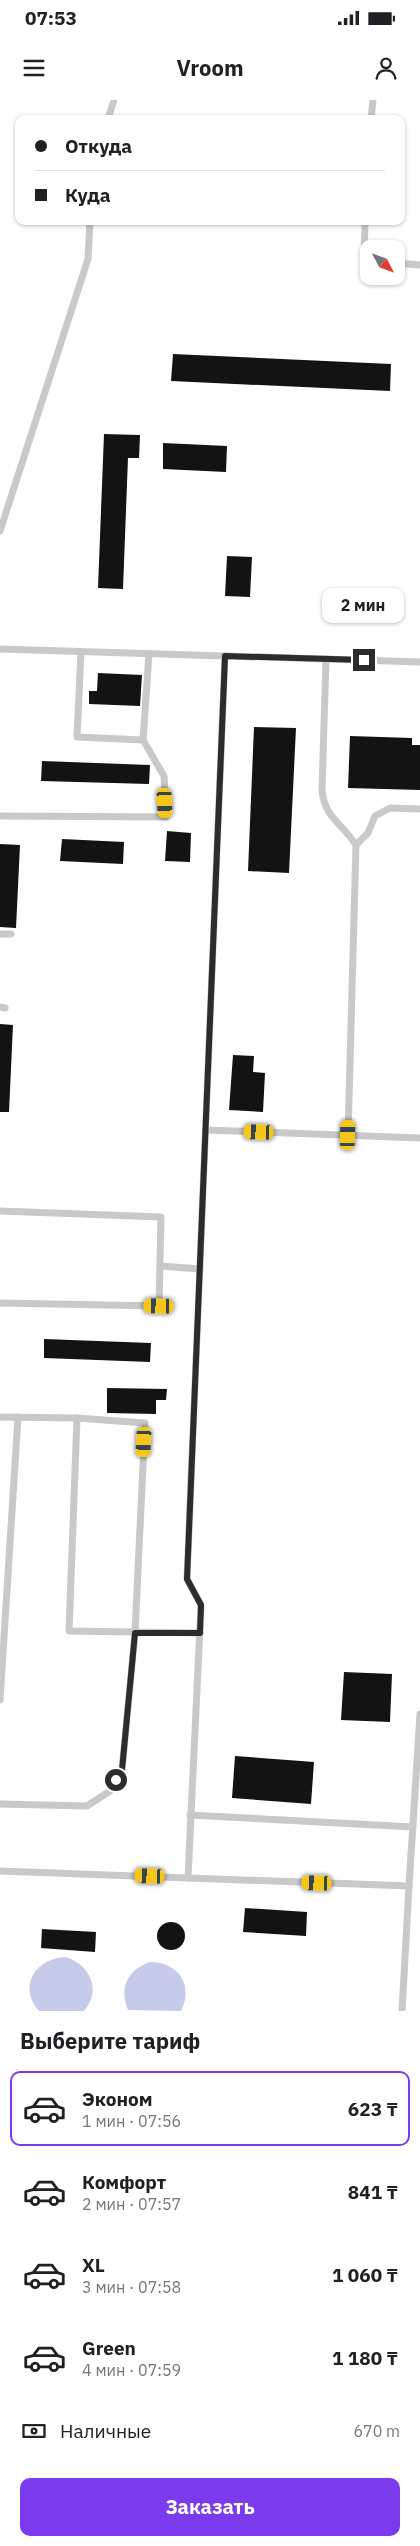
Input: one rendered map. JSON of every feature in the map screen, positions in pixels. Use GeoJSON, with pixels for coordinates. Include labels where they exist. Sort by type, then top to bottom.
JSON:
{"type":"FeatureCollection","features":[{"type":"Feature","properties":{"kind":"lane"},"geometry":{"type":"LineString","coordinates":[[109,115],[114,100]]}},
{"type":"Feature","properties":{"kind":"lane"},"geometry":{"type":"LineString","coordinates":[[371,115],[373,100]]}},
{"type":"Feature","properties":{"kind":"lane"},"geometry":{"type":"LineString","coordinates":[[0,531],[88,259],[90,225]]}},
{"type":"Feature","properties":{"kind":"lane"},"geometry":{"type":"LineString","coordinates":[[365,225],[365,240]]}},
{"type":"Feature","properties":{"kind":"lane"},"geometry":{"type":"LineString","coordinates":[[405,264],[420,265]]}},
{"type":"Feature","properties":{"kind":"lane"},"geometry":{"type":"LineString","coordinates":[[0,649],[420,662]]}},
{"type":"Feature","properties":{"kind":"lane"},"geometry":{"type":"LineString","coordinates":[[80,652],[77,737],[143,740]]}},
{"type":"Feature","properties":{"kind":"lane"},"geometry":{"type":"LineString","coordinates":[[0,816],[166,817],[164,776],[143,740],[149,654]]}},
{"type":"Feature","properties":{"kind":"lane"},"geometry":{"type":"LineString","coordinates":[[188,1878],[201,1605],[187,1579],[225,656]]}},
{"type":"Feature","properties":{"kind":"lane"},"geometry":{"type":"LineString","coordinates":[[326,659],[322,791],[324,806],[333,820],[345,828],[356,844],[348,1135]]}},
{"type":"Feature","properties":{"kind":"lane"},"geometry":{"type":"LineString","coordinates":[[356,844],[368,833],[375,816],[390,808],[420,809]]}},
{"type":"Feature","properties":{"kind":"lane"},"geometry":{"type":"LineString","coordinates":[[0,934],[11,934]]}},
{"type":"Feature","properties":{"kind":"lane"},"geometry":{"type":"LineString","coordinates":[[206,1130],[420,1138]]}},
{"type":"Feature","properties":{"kind":"lane"},"geometry":{"type":"LineString","coordinates":[[0,1211],[161,1217],[159,1306],[0,1303]]}},
{"type":"Feature","properties":{"kind":"lane"},"geometry":{"type":"LineString","coordinates":[[160,1266],[200,1269]]}},
{"type":"Feature","properties":{"kind":"lane"},"geometry":{"type":"LineString","coordinates":[[0,1417],[78,1418],[145,1423],[135,1633],[122,1770],[110,1791],[87,1806],[0,1804]]}},
{"type":"Feature","properties":{"kind":"lane"},"geometry":{"type":"LineString","coordinates":[[0,1700],[18,1417]]}},
{"type":"Feature","properties":{"kind":"lane"},"geometry":{"type":"LineString","coordinates":[[78,1418],[69,1631],[200,1633]]}},
{"type":"Feature","properties":{"kind":"lane"},"geometry":{"type":"LineString","coordinates":[[402,2011],[420,1714]]}},
{"type":"Feature","properties":{"kind":"lane"},"geometry":{"type":"LineString","coordinates":[[190,1816],[413,1827]]}},
{"type":"Feature","properties":{"kind":"lane"},"geometry":{"type":"LineString","coordinates":[[0,1871],[409,1886]]}},
{"type":"Feature","properties":{"kind":"water"},"geometry":{"type":"Polygon","coordinates":[[[66,1957],[81,1966],[91,1979],[93,1987],[89,2003],[84,2011],[39,2011],[33,2002],[30,1992],[30,1983],[33,1975],[46,1962],[66,1957]]]}},
{"type":"Feature","properties":{"kind":"water"},"geometry":{"type":"Polygon","coordinates":[[[150,1962],[168,1966],[181,1977],[186,1992],[181,2011],[128,2010],[124,1994],[127,1981],[142,1965],[150,1962]]]}},
{"type":"Feature","properties":{"kind":"building"},"geometry":{"type":"Polygon","coordinates":[[[173,354],[391,364],[390,391],[171,381],[173,354]]]}},
{"type":"Feature","properties":{"kind":"building"},"geometry":{"type":"Polygon","coordinates":[[[104,434],[140,435],[139,458],[128,458],[123,589],[98,588],[104,434]]]}},
{"type":"Feature","properties":{"kind":"building"},"geometry":{"type":"Polygon","coordinates":[[[163,443],[227,446],[226,472],[163,469],[163,443]]]}},
{"type":"Feature","properties":{"kind":"building"},"geometry":{"type":"Polygon","coordinates":[[[227,556],[252,557],[250,597],[225,596],[227,556]]]}},
{"type":"Feature","properties":{"kind":"building"},"geometry":{"type":"Polygon","coordinates":[[[98,673],[142,675],[140,706],[89,704],[89,691],[97,691],[98,673]]]}},
{"type":"Feature","properties":{"kind":"building"},"geometry":{"type":"Polygon","coordinates":[[[254,727],[296,728],[289,873],[248,871],[254,727]]]}},
{"type":"Feature","properties":{"kind":"building"},"geometry":{"type":"Polygon","coordinates":[[[350,736],[412,738],[412,745],[420,745],[420,790],[348,788],[350,736]]]}},
{"type":"Feature","properties":{"kind":"building"},"geometry":{"type":"Polygon","coordinates":[[[42,761],[150,765],[149,784],[41,781],[42,761]]]}},
{"type":"Feature","properties":{"kind":"building"},"geometry":{"type":"Polygon","coordinates":[[[167,831],[191,833],[190,862],[165,861],[167,831]]]}},
{"type":"Feature","properties":{"kind":"building"},"geometry":{"type":"Polygon","coordinates":[[[62,839],[124,842],[123,864],[60,861],[62,839]]]}},
{"type":"Feature","properties":{"kind":"building"},"geometry":{"type":"Polygon","coordinates":[[[0,844],[20,845],[16,928],[0,927],[0,844]]]}},
{"type":"Feature","properties":{"kind":"building"},"geometry":{"type":"Polygon","coordinates":[[[0,1024],[13,1025],[9,1112],[0,1112],[0,1024]]]}},
{"type":"Feature","properties":{"kind":"building"},"geometry":{"type":"Polygon","coordinates":[[[233,1055],[254,1056],[253,1072],[265,1073],[263,1112],[229,1110],[233,1055]]]}},
{"type":"Feature","properties":{"kind":"building"},"geometry":{"type":"Polygon","coordinates":[[[44,1339],[151,1343],[150,1362],[44,1358],[44,1339]]]}},
{"type":"Feature","properties":{"kind":"building"},"geometry":{"type":"Polygon","coordinates":[[[107,1388],[167,1389],[166,1400],[156,1400],[156,1414],[107,1413],[107,1388]]]}},
{"type":"Feature","properties":{"kind":"building"},"geometry":{"type":"Polygon","coordinates":[[[344,1672],[392,1674],[390,1722],[341,1720],[344,1672]]]}},
{"type":"Feature","properties":{"kind":"building"},"geometry":{"type":"Polygon","coordinates":[[[235,1756],[314,1762],[311,1804],[232,1798],[235,1756]]]}},
{"type":"Feature","properties":{"kind":"building"},"geometry":{"type":"Polygon","coordinates":[[[245,1908],[307,1912],[306,1936],[243,1932],[245,1908]]]}},
{"type":"Feature","properties":{"kind":"building"},"geometry":{"type":"Polygon","coordinates":[[[171,1922],[181,1926],[185,1936],[181,1946],[171,1950],[161,1946],[157,1936],[161,1926],[171,1922]]]}},
{"type":"Feature","properties":{"kind":"building"},"geometry":{"type":"Polygon","coordinates":[[[42,1929],[96,1932],[95,1952],[41,1948],[42,1929]]]}},
{"type":"Feature","properties":{"kind":"route"},"geometry":{"type":"LineString","coordinates":[[116,1780],[122,1770],[135,1633],[200,1633],[201,1605],[197,1594],[191,1588],[187,1579],[225,656],[364,660]]}}]}
